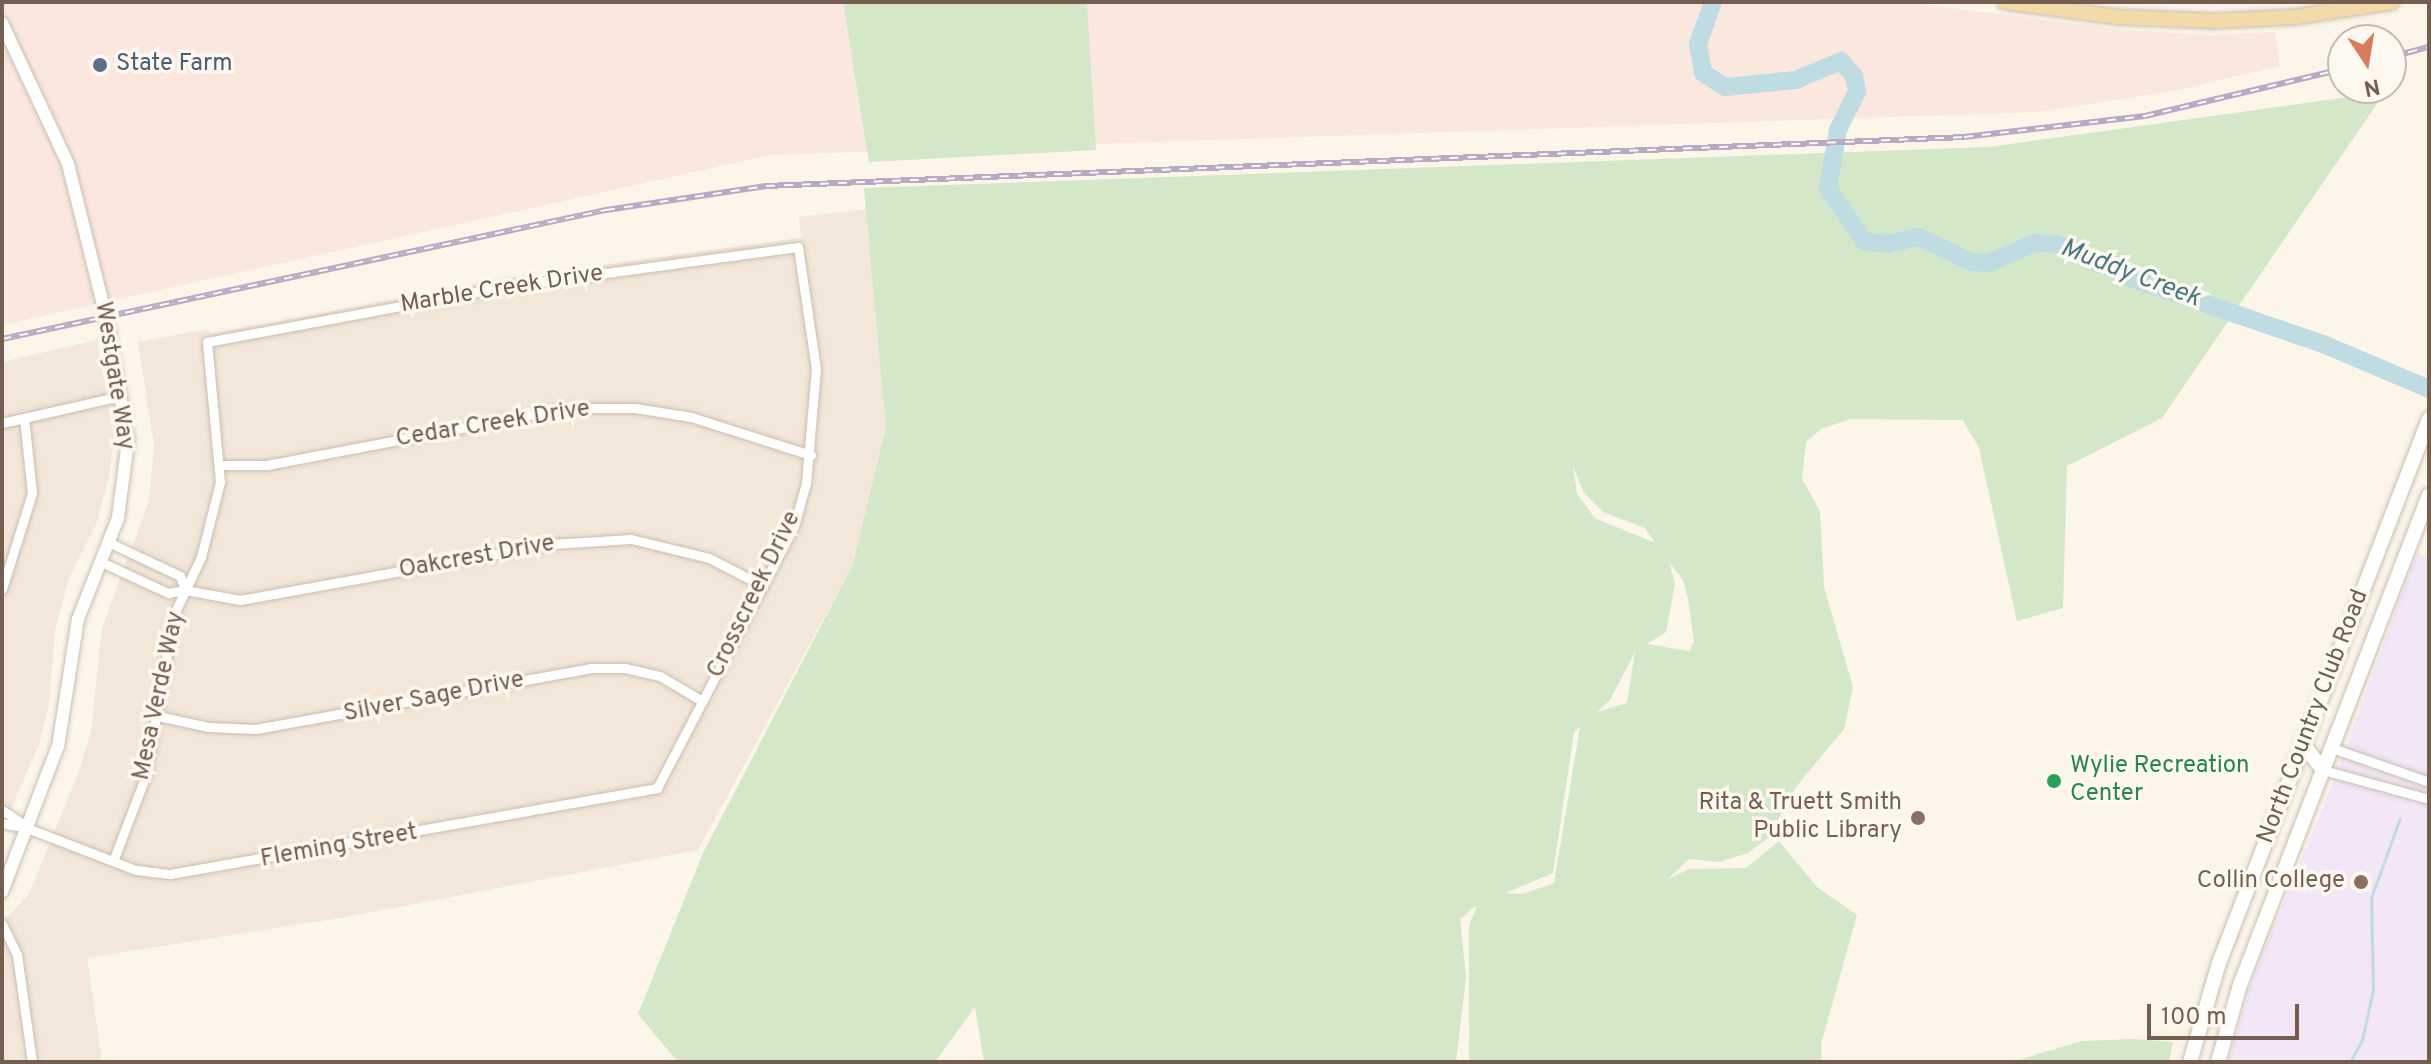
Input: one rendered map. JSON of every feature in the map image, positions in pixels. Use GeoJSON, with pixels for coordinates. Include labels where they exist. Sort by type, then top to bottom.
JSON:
{"type":"FeatureCollection","features":[{"type":"Feature","properties":{"kind":"main road"},"geometry":{"type":"LineString","coordinates":[[2005,2],[2214,21],[2306,16],[2392,2]]}},
{"type":"Feature","properties":{"kind":"main road","name":"North Country Club Road"},"geometry":{"type":"LineString","coordinates":[[2190,1062],[2198,1026],[2427,424]]}},
{"type":"Feature","properties":{"kind":"main road","name":"North Country Club Road"},"geometry":{"type":"LineString","coordinates":[[2218,1062],[2225,1034],[2323,770],[2429,495]]}},
{"type":"Feature","properties":{"kind":"main road"},"geometry":{"type":"LineString","coordinates":[[2303,744],[2332,748]]}},
{"type":"Feature","properties":{"kind":"main road"},"geometry":{"type":"LineString","coordinates":[[2303,744],[2323,770]]}},
{"type":"Feature","properties":{"kind":"main road"},"geometry":{"type":"LineString","coordinates":[[2198,1026],[2225,1034]]}},
{"type":"Feature","properties":{"kind":"street","name":"Westgate Way"},"geometry":{"type":"LineString","coordinates":[[2,23],[68,164],[121,396],[128,463],[108,542],[78,619],[58,746],[2,892]]}},
{"type":"Feature","properties":{"kind":"street","name":"Marble Creek Drive"},"geometry":{"type":"LineString","coordinates":[[207,342],[509,286],[798,247]]}},
{"type":"Feature","properties":{"kind":"street","name":"Crosscreek Drive"},"geometry":{"type":"LineString","coordinates":[[657,788],[794,526],[811,455],[816,369],[798,247]]}},
{"type":"Feature","properties":{"kind":"street","name":"Mesa Verde Way"},"geometry":{"type":"LineString","coordinates":[[113,861],[146,775],[158,716],[164,651],[185,590],[201,557],[219,465],[207,342]]}},
{"type":"Feature","properties":{"kind":"street"},"geometry":{"type":"LineString","coordinates":[[2,423],[121,396]]}},
{"type":"Feature","properties":{"kind":"street","name":"Cedar Creek Drive"},"geometry":{"type":"LineString","coordinates":[[219,465],[267,465],[567,408],[635,408],[691,417],[811,455]]}},
{"type":"Feature","properties":{"kind":"street"},"geometry":{"type":"LineString","coordinates":[[2,589],[5,564],[25,527],[32,493],[24,418]]}},
{"type":"Feature","properties":{"kind":"street","name":"Oakcrest Drive"},"geometry":{"type":"LineString","coordinates":[[99,561],[168,593],[185,590],[240,600],[594,538],[669,546],[709,558],[763,586]]}},
{"type":"Feature","properties":{"kind":"street"},"geometry":{"type":"LineString","coordinates":[[108,542],[180,576],[185,590]]}},
{"type":"Feature","properties":{"kind":"street","name":"Silver Sage Drive"},"geometry":{"type":"LineString","coordinates":[[158,716],[208,727],[256,729],[591,668],[625,668],[660,676],[702,701]]}},
{"type":"Feature","properties":{"kind":"street"},"geometry":{"type":"LineString","coordinates":[[2332,748],[2429,782]]}},
{"type":"Feature","properties":{"kind":"street"},"geometry":{"type":"LineString","coordinates":[[2323,770],[2429,799]]}},
{"type":"Feature","properties":{"kind":"street","name":"Fleming Street"},"geometry":{"type":"LineString","coordinates":[[2,823],[27,828],[113,861],[170,874],[209,870],[657,788]]}},
{"type":"Feature","properties":{"kind":"street","name":"Fleming Street"},"geometry":{"type":"LineString","coordinates":[[2,810],[27,828]]}},
{"type":"Feature","properties":{"kind":"street"},"geometry":{"type":"LineString","coordinates":[[2,924],[17,955],[32,1062]]}},
{"type":"Feature","properties":{"kind":"shaded area"},"geometry":{"type":"Polygon","coordinates":[[[2,2],[1906,2],[2123,30],[2209,35],[2275,32],[2280,66],[2174,91],[2038,112],[771,155],[2,325],[2,2]]]}},
{"type":"Feature","properties":{"kind":"shaded area"},"geometry":{"type":"Polygon","coordinates":[[[867,209],[886,427],[853,564],[698,850],[340,918],[87,958],[102,1062],[2,1062],[2,923],[29,894],[79,771],[91,732],[102,628],[149,501],[154,445],[138,342],[208,329],[210,334],[523,276],[801,238],[799,217],[867,209]]]}},
{"type":"Feature","properties":{"kind":"shaded area"},"geometry":{"type":"Polygon","coordinates":[[[97,340],[114,437],[109,476],[97,523],[69,578],[55,630],[49,704],[40,742],[2,830],[2,362],[97,340]]]}},
{"type":"Feature","properties":{"kind":"shaded area","name":"Collin College"},"geometry":{"type":"Polygon","coordinates":[[[2417,553],[2429,557],[2429,1062],[2228,1062],[2252,980],[2333,783],[2417,553]]]}},
{"type":"Feature","properties":{"kind":"green space"},"geometry":{"type":"Polygon","coordinates":[[[843,2],[1087,2],[1096,150],[869,162],[843,2]]]}},
{"type":"Feature","properties":{"kind":"green space"},"geometry":{"type":"Polygon","coordinates":[[[2327,100],[2327,104],[2377,104],[2162,418],[2067,466],[2063,608],[2017,621],[1979,448],[1963,420],[1850,419],[1821,429],[1806,442],[1802,479],[1820,511],[1824,587],[1853,687],[1844,729],[1796,787],[1768,838],[1748,853],[1719,862],[1689,859],[1668,879],[1689,869],[1746,868],[1779,841],[1817,887],[1857,915],[1821,1044],[1822,1062],[1469,1062],[1469,926],[1477,905],[1460,919],[1466,977],[1456,1062],[984,1062],[975,1007],[935,1062],[678,1062],[638,1014],[703,853],[853,564],[886,427],[864,188],[1989,147],[2327,100]],[[1573,466],[1577,494],[1595,518],[1655,543],[1645,528],[1603,512],[1584,493],[1573,466]],[[1669,562],[1675,584],[1666,632],[1647,644],[1689,651],[1694,641],[1688,599],[1683,580],[1669,562]],[[1635,652],[1610,700],[1597,712],[1627,703],[1635,652]],[[1580,727],[1574,732],[1553,873],[1505,893],[1522,894],[1554,883],[1580,727]]]}},
{"type":"Feature","properties":{"kind":"green space"},"geometry":{"type":"Polygon","coordinates":[[[2135,1039],[2173,1042],[2169,1062],[2011,1062],[2082,1041],[2135,1039]]]}},
{"type":"Feature","properties":{"kind":"waterway","name":"Muddy Creek"},"geometry":{"type":"LineString","coordinates":[[1713,2],[1698,44],[1703,73],[1725,87],[1796,80],[1841,61],[1854,76],[1857,92],[1838,130],[1828,188],[1864,241],[1888,244],[1919,237],[1971,262],[1989,263],[2035,243],[2057,244],[2131,278],[2323,344],[2429,389]]}},
{"type":"Feature","properties":{"kind":"waterway"},"geometry":{"type":"LineString","coordinates":[[2350,1062],[2362,1040],[2373,990],[2371,898],[2400,818]]}},
{"type":"Feature","properties":{"kind":"railway"},"geometry":{"type":"LineString","coordinates":[[2407,53],[2429,47]]}},
{"type":"Feature","properties":{"kind":"railway"},"geometry":{"type":"LineString","coordinates":[[2,339],[606,210],[766,186],[1964,137],[2145,116],[2327,73]]}},
{"type":"Feature","properties":{"kind":"place","name":"State Farm"},"geometry":{"type":"Point","coordinates":[100,65]}},
{"type":"Feature","properties":{"kind":"place","name":"Wylie Recreation Center"},"geometry":{"type":"Point","coordinates":[2054,781]}},
{"type":"Feature","properties":{"kind":"place","name":"Rita & Truett Smith Public Library"},"geometry":{"type":"Point","coordinates":[1918,818]}},
{"type":"Feature","properties":{"kind":"place","name":"Collin College"},"geometry":{"type":"Point","coordinates":[2361,882]}}]}
